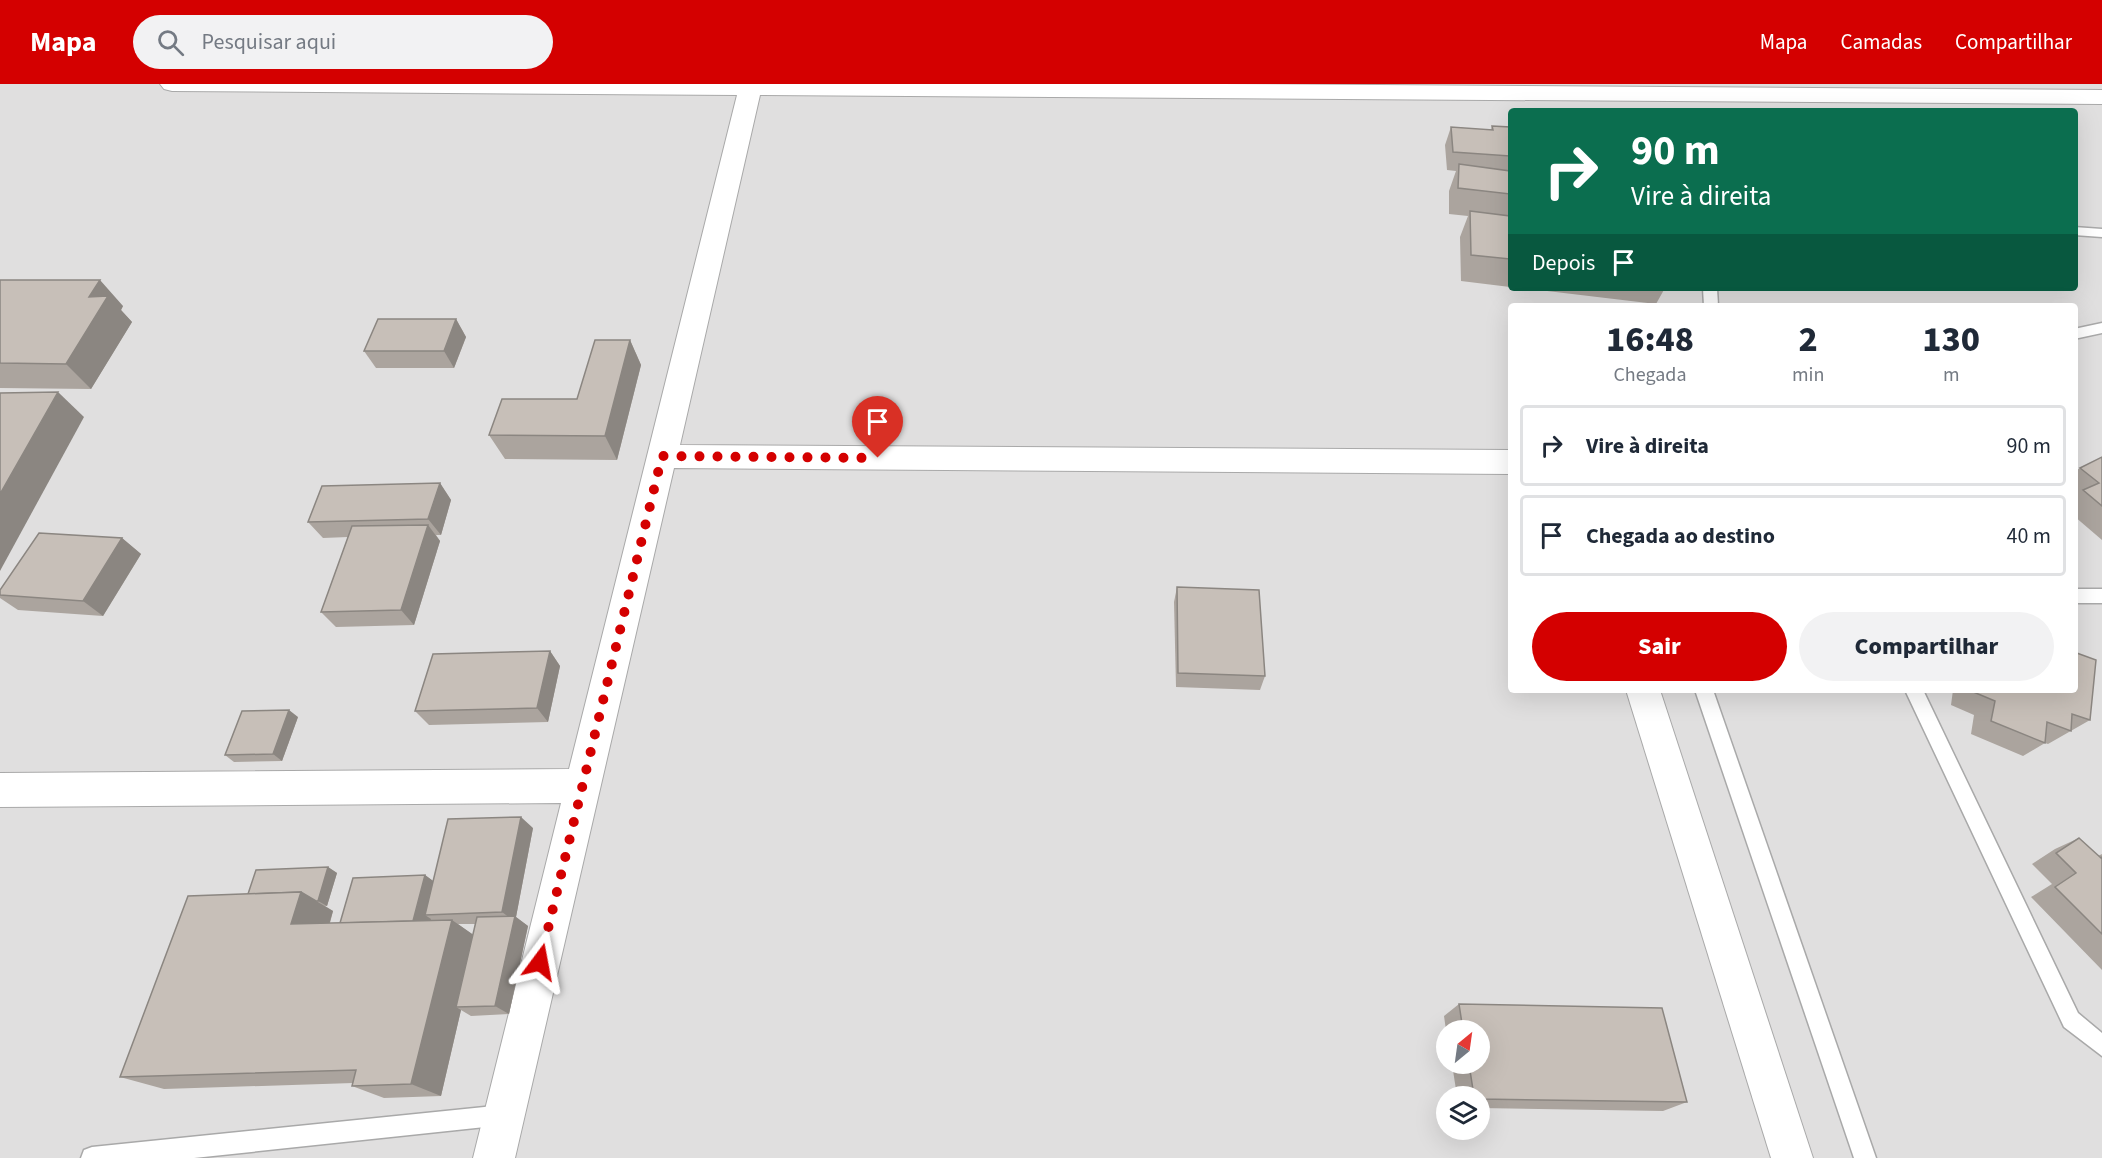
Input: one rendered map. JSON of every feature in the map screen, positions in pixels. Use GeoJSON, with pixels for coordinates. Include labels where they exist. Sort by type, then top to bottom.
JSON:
{"type":"FeatureCollection","features":[{"type":"Feature","properties":{"kind":"street"},"geometry":{"type":"LineString","coordinates":[[172,84],[751,85],[2102,97]]}},
{"type":"Feature","properties":{"kind":"street"},"geometry":{"type":"LineString","coordinates":[[494,1158],[751,85]]}},
{"type":"Feature","properties":{"kind":"street"},"geometry":{"type":"LineString","coordinates":[[662,456],[1508,462]]}},
{"type":"Feature","properties":{"kind":"street"},"geometry":{"type":"LineString","coordinates":[[1643,693],[1792,1158]]}},
{"type":"Feature","properties":{"kind":"street"},"geometry":{"type":"LineString","coordinates":[[0,790],[582,786]]}},
{"type":"Feature","properties":{"kind":"lane"},"geometry":{"type":"LineString","coordinates":[[2078,231],[2102,233]]}},
{"type":"Feature","properties":{"kind":"lane"},"geometry":{"type":"LineString","coordinates":[[2078,333],[2102,328]]}},
{"type":"Feature","properties":{"kind":"lane"},"geometry":{"type":"LineString","coordinates":[[2078,596],[2102,596]]}},
{"type":"Feature","properties":{"kind":"lane"},"geometry":{"type":"LineString","coordinates":[[1705,693],[1865,1158]]}},
{"type":"Feature","properties":{"kind":"lane"},"geometry":{"type":"LineString","coordinates":[[1915,693],[2071,1020],[2102,1046]]}},
{"type":"Feature","properties":{"kind":"lane"},"geometry":{"type":"LineString","coordinates":[[92,1158],[504,1115]]}},
{"type":"Feature","properties":{"kind":"shaded area"},"geometry":{"type":"Polygon","coordinates":[[[0,84],[2102,84],[2102,1158],[0,1158],[0,84]]]}},
{"type":"Feature","properties":{"kind":"building"},"geometry":{"type":"Polygon","coordinates":[[[1492,126],[1508,127],[1508,156],[1453,152],[1451,127],[1493,130],[1492,126]]]}},
{"type":"Feature","properties":{"kind":"building"},"geometry":{"type":"Polygon","coordinates":[[[1459,164],[1508,171],[1508,194],[1458,188],[1459,164]]]}},
{"type":"Feature","properties":{"kind":"building"},"geometry":{"type":"Polygon","coordinates":[[[1470,211],[1508,216],[1508,259],[1471,255],[1470,211]]]}},
{"type":"Feature","properties":{"kind":"building"},"geometry":{"type":"Polygon","coordinates":[[[0,280],[100,280],[89,297],[108,296],[66,364],[0,363],[0,280]]]}},
{"type":"Feature","properties":{"kind":"building"},"geometry":{"type":"Polygon","coordinates":[[[378,319],[456,319],[444,351],[364,351],[378,319]]]}},
{"type":"Feature","properties":{"kind":"building"},"geometry":{"type":"Polygon","coordinates":[[[595,340],[630,340],[605,436],[489,435],[502,399],[577,399],[595,340]]]}},
{"type":"Feature","properties":{"kind":"building"},"geometry":{"type":"Polygon","coordinates":[[[58,392],[0,494],[0,393],[58,392]]]}},
{"type":"Feature","properties":{"kind":"building"},"geometry":{"type":"Polygon","coordinates":[[[2102,457],[2102,506],[2083,490],[2099,483],[2080,468],[2102,457]]]}},
{"type":"Feature","properties":{"kind":"building"},"geometry":{"type":"Polygon","coordinates":[[[440,483],[428,519],[308,522],[322,486],[440,483]]]}},
{"type":"Feature","properties":{"kind":"building"},"geometry":{"type":"Polygon","coordinates":[[[428,525],[401,610],[321,612],[352,526],[428,525]]]}},
{"type":"Feature","properties":{"kind":"building"},"geometry":{"type":"Polygon","coordinates":[[[39,533],[122,538],[83,601],[0,595],[0,590],[39,533]]]}},
{"type":"Feature","properties":{"kind":"building"},"geometry":{"type":"Polygon","coordinates":[[[1177,587],[1259,590],[1265,676],[1178,673],[1177,587]]]}},
{"type":"Feature","properties":{"kind":"building"},"geometry":{"type":"Polygon","coordinates":[[[550,651],[537,708],[415,711],[433,654],[550,651]]]}},
{"type":"Feature","properties":{"kind":"building"},"geometry":{"type":"Polygon","coordinates":[[[2078,653],[2096,660],[2090,720],[2072,714],[2071,731],[2047,722],[2045,743],[1991,721],[1995,701],[1976,693],[2078,693],[2078,653]]]}},
{"type":"Feature","properties":{"kind":"building"},"geometry":{"type":"Polygon","coordinates":[[[289,710],[273,754],[225,755],[242,711],[289,710]]]}},
{"type":"Feature","properties":{"kind":"building"},"geometry":{"type":"Polygon","coordinates":[[[521,817],[502,912],[425,915],[448,819],[521,817]]]}},
{"type":"Feature","properties":{"kind":"building"},"geometry":{"type":"Polygon","coordinates":[[[2079,838],[2102,857],[2102,934],[2055,887],[2076,873],[2056,853],[2079,838]]]}},
{"type":"Feature","properties":{"kind":"building"},"geometry":{"type":"Polygon","coordinates":[[[328,867],[318,901],[301,892],[248,894],[256,870],[328,867]]]}},
{"type":"Feature","properties":{"kind":"building"},"geometry":{"type":"Polygon","coordinates":[[[425,875],[413,921],[340,923],[353,878],[425,875]]]}},
{"type":"Feature","properties":{"kind":"building"},"geometry":{"type":"Polygon","coordinates":[[[301,892],[291,924],[452,920],[411,1084],[352,1086],[356,1070],[120,1077],[188,896],[301,892]]]}},
{"type":"Feature","properties":{"kind":"building"},"geometry":{"type":"Polygon","coordinates":[[[515,916],[495,1006],[456,1007],[477,917],[515,916]]]}},
{"type":"Feature","properties":{"kind":"building"},"geometry":{"type":"Polygon","coordinates":[[[1459,1004],[1662,1008],[1687,1102],[1490,1099],[1490,1086],[1472,1086],[1471,1074],[1490,1074],[1490,1020],[1461,1020],[1459,1004]]]}},
{"type":"Feature","properties":{"kind":"route"},"geometry":{"type":"LineString","coordinates":[[540,962],[662,456],[878,458]]}}]}
